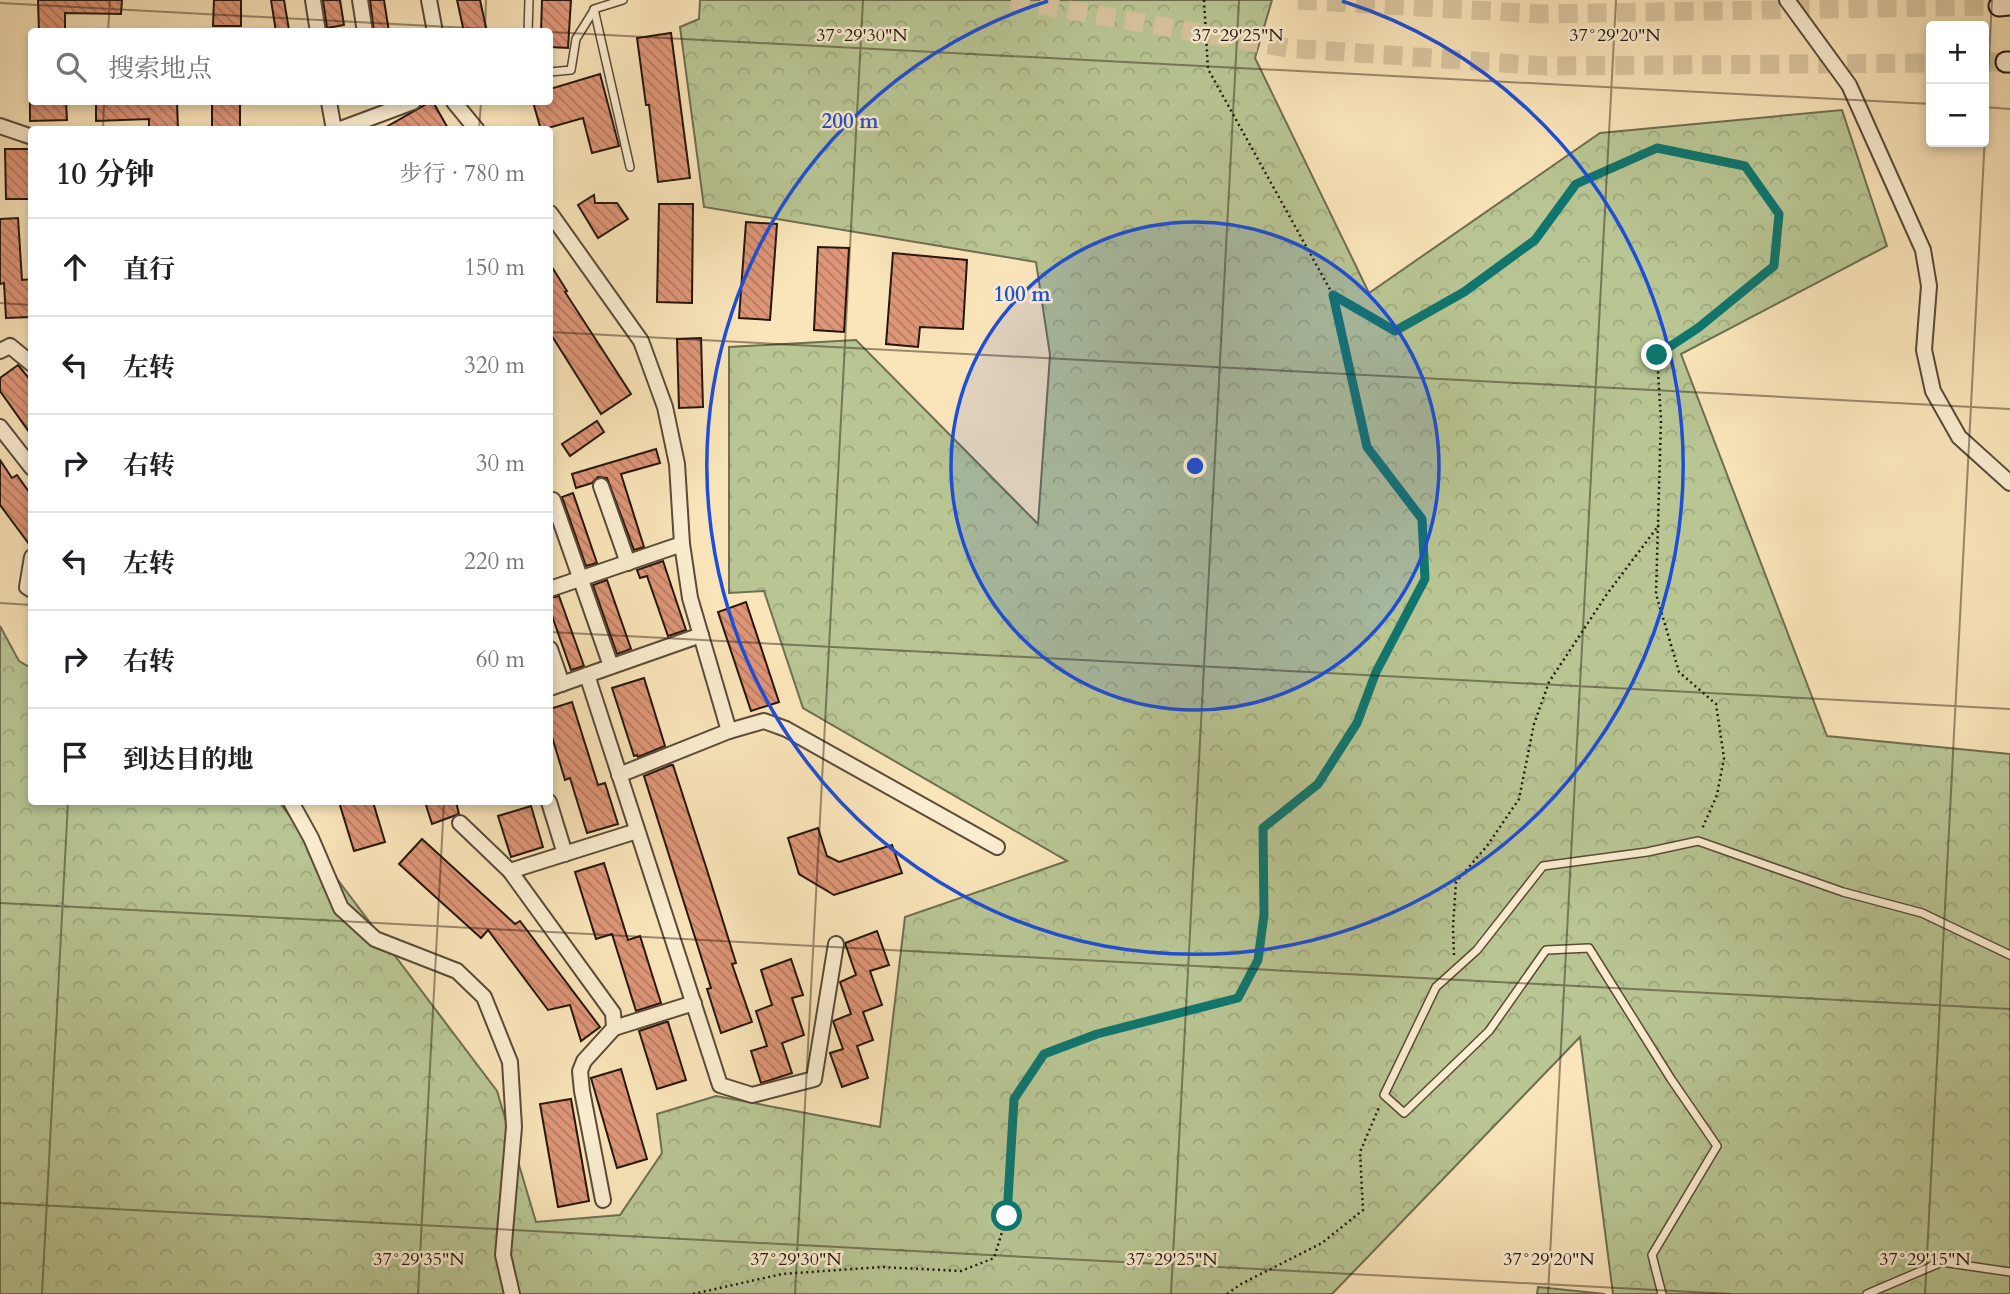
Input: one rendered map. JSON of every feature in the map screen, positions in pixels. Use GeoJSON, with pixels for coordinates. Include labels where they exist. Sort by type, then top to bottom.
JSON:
{"type":"FeatureCollection","features":[{"type":"Feature","properties":{"kind":"street"},"geometry":{"type":"LineString","coordinates":[[313,0],[317,28]]}},
{"type":"Feature","properties":{"kind":"street"},"geometry":{"type":"LineString","coordinates":[[360,0],[364,28]]}},
{"type":"Feature","properties":{"kind":"street"},"geometry":{"type":"LineString","coordinates":[[429,0],[434,28]]}},
{"type":"Feature","properties":{"kind":"street"},"geometry":{"type":"LineString","coordinates":[[1787,0],[1849,85],[1923,250],[1928,286],[1924,350],[1933,390],[1959,437],[2010,483]]}},
{"type":"Feature","properties":{"kind":"street"},"geometry":{"type":"LineString","coordinates":[[330,105],[335,126]]}},
{"type":"Feature","properties":{"kind":"street"},"geometry":{"type":"LineString","coordinates":[[343,126],[376,108],[394,105]]}},
{"type":"Feature","properties":{"kind":"street"},"geometry":{"type":"LineString","coordinates":[[456,105],[474,126]]}},
{"type":"Feature","properties":{"kind":"street"},"geometry":{"type":"LineString","coordinates":[[0,126],[28,136]]}},
{"type":"Feature","properties":{"kind":"street"},"geometry":{"type":"LineString","coordinates":[[553,217],[641,341],[665,407],[677,464],[682,544],[690,598],[729,731]]}},
{"type":"Feature","properties":{"kind":"street"},"geometry":{"type":"LineString","coordinates":[[0,351],[10,346],[28,361]]}},
{"type":"Feature","properties":{"kind":"street"},"geometry":{"type":"LineString","coordinates":[[0,427],[28,463]]}},
{"type":"Feature","properties":{"kind":"street"},"geometry":{"type":"LineString","coordinates":[[601,486],[628,562]]}},
{"type":"Feature","properties":{"kind":"street"},"geometry":{"type":"LineString","coordinates":[[553,500],[611,666]]}},
{"type":"Feature","properties":{"kind":"street"},"geometry":{"type":"LineString","coordinates":[[553,588],[682,544]]}},
{"type":"Feature","properties":{"kind":"street"},"geometry":{"type":"LineString","coordinates":[[553,668],[556,686],[701,635]]}},
{"type":"Feature","properties":{"kind":"street"},"geometry":{"type":"LineString","coordinates":[[587,675],[720,1085],[752,1095],[814,1079],[836,944]]}},
{"type":"Feature","properties":{"kind":"street"},"geometry":{"type":"LineString","coordinates":[[619,775],[729,731],[764,721],[786,729],[998,847]]}},
{"type":"Feature","properties":{"kind":"street"},"geometry":{"type":"LineString","coordinates":[[293,805],[311,838],[341,908],[374,939],[457,971],[484,997],[510,1062],[513,1127],[503,1255],[512,1294]]}},
{"type":"Feature","properties":{"kind":"street"},"geometry":{"type":"LineString","coordinates":[[550,805],[565,854]]}},
{"type":"Feature","properties":{"kind":"street"},"geometry":{"type":"LineString","coordinates":[[460,823],[510,871],[613,1013],[614,1028]]}},
{"type":"Feature","properties":{"kind":"street"},"geometry":{"type":"LineString","coordinates":[[510,871],[637,831]]}},
{"type":"Feature","properties":{"kind":"street"},"geometry":{"type":"LineString","coordinates":[[603,1200],[582,1091],[580,1071],[584,1061],[614,1028],[694,1003]]}},
{"type":"Feature","properties":{"kind":"lane"},"geometry":{"type":"LineString","coordinates":[[528,28],[529,0]]}},
{"type":"Feature","properties":{"kind":"lane"},"geometry":{"type":"LineString","coordinates":[[553,72],[571,70],[576,39],[594,9],[624,0]]}},
{"type":"Feature","properties":{"kind":"lane"},"geometry":{"type":"LineString","coordinates":[[594,9],[630,167]]}},
{"type":"Feature","properties":{"kind":"lane"},"geometry":{"type":"LineString","coordinates":[[1662,1294],[1652,1255],[1717,1146],[1671,1079],[1589,948],[1546,950],[1489,1031],[1404,1112],[1384,1095],[1436,987],[1477,950],[1543,866],[1647,852],[1698,841],[1843,892],[1922,913],[2010,955]]}},
{"type":"Feature","properties":{"kind":"lane"},"geometry":{"type":"LineString","coordinates":[[1867,1294],[1942,1262],[2010,1272]]}},
{"type":"Feature","properties":{"kind":"path"},"geometry":{"type":"LineString","coordinates":[[693,1294],[782,1273],[881,1267],[961,1271],[994,1258],[1007,1216],[1014,1099],[1044,1054],[1097,1034],[1238,998],[1258,960],[1263,926],[1263,828],[1318,784],[1325,774],[1357,723],[1376,672],[1425,579],[1422,519],[1367,447],[1333,295],[1208,69],[1204,0]]}},
{"type":"Feature","properties":{"kind":"path"},"geometry":{"type":"LineString","coordinates":[[1333,295],[1395,331],[1464,292],[1535,240],[1576,184],[1657,148],[1745,166],[1779,214],[1774,266],[1698,328],[1657,355],[1661,420],[1656,594],[1679,672],[1716,704],[1724,758],[1717,795],[1698,841]]}},
{"type":"Feature","properties":{"kind":"path"},"geometry":{"type":"LineString","coordinates":[[1455,970],[1453,927],[1457,883],[1487,846],[1519,799],[1534,724],[1549,682],[1607,594],[1659,524]]}},
{"type":"Feature","properties":{"kind":"path"},"geometry":{"type":"LineString","coordinates":[[1227,1294],[1241,1284],[1322,1243],[1363,1210],[1360,1152],[1384,1095]]}},
{"type":"Feature","properties":{"kind":"green space"},"geometry":{"type":"Polygon","coordinates":[[[700,0],[1272,0],[1255,58],[1369,293],[1600,133],[1842,110],[1887,246],[1681,354],[1827,736],[2010,754],[2010,1294],[1613,1294],[1580,1037],[1332,1294],[0,1294],[0,626],[19,661],[28,666],[28,805],[281,805],[497,1091],[536,1222],[620,1215],[662,1153],[657,1114],[716,1096],[880,1127],[905,917],[1067,861],[803,708],[764,591],[729,593],[729,347],[856,340],[1038,524],[1050,355],[1036,262],[704,207],[680,27],[699,19],[700,0]]]}},
{"type":"Feature","properties":{"kind":"green space"},"geometry":{"type":"Polygon","coordinates":[[[1538,1287],[1605,1294],[1537,1294],[1538,1287]]]}},
{"type":"Feature","properties":{"kind":"building"},"geometry":{"type":"Polygon","coordinates":[[[38,0],[122,0],[121,14],[65,13],[65,28],[39,28],[38,0]]]}},
{"type":"Feature","properties":{"kind":"building"},"geometry":{"type":"Polygon","coordinates":[[[214,0],[241,0],[241,26],[213,26],[214,0]]]}},
{"type":"Feature","properties":{"kind":"building"},"geometry":{"type":"Polygon","coordinates":[[[271,0],[284,0],[289,28],[275,28],[271,0]]]}},
{"type":"Feature","properties":{"kind":"building"},"geometry":{"type":"Polygon","coordinates":[[[323,0],[340,0],[344,25],[327,28],[323,0]]]}},
{"type":"Feature","properties":{"kind":"building"},"geometry":{"type":"Polygon","coordinates":[[[370,0],[384,0],[388,28],[374,28],[370,0]]]}},
{"type":"Feature","properties":{"kind":"building"},"geometry":{"type":"Polygon","coordinates":[[[457,0],[480,0],[486,28],[463,28],[457,0]]]}},
{"type":"Feature","properties":{"kind":"building"},"geometry":{"type":"Polygon","coordinates":[[[542,0],[571,0],[568,48],[553,47],[553,28],[541,28],[542,0]]]}},
{"type":"Feature","properties":{"kind":"building"},"geometry":{"type":"Polygon","coordinates":[[[671,33],[690,178],[658,182],[649,105],[646,105],[637,38],[671,33]]]}},
{"type":"Feature","properties":{"kind":"building"},"geometry":{"type":"Polygon","coordinates":[[[600,74],[619,146],[592,153],[583,118],[553,127],[540,126],[534,105],[553,105],[553,88],[600,74]]]}},
{"type":"Feature","properties":{"kind":"building"},"geometry":{"type":"Polygon","coordinates":[[[30,105],[66,105],[67,120],[30,121],[30,105]]]}},
{"type":"Feature","properties":{"kind":"building"},"geometry":{"type":"Polygon","coordinates":[[[96,105],[177,105],[178,126],[149,126],[149,119],[96,121],[96,105]]]}},
{"type":"Feature","properties":{"kind":"building"},"geometry":{"type":"Polygon","coordinates":[[[212,105],[240,105],[240,126],[212,126],[212,105]]]}},
{"type":"Feature","properties":{"kind":"building"},"geometry":{"type":"Polygon","coordinates":[[[425,105],[435,105],[447,126],[388,126],[425,105]]]}},
{"type":"Feature","properties":{"kind":"building"},"geometry":{"type":"Polygon","coordinates":[[[5,149],[28,149],[28,199],[6,199],[5,149]]]}},
{"type":"Feature","properties":{"kind":"building"},"geometry":{"type":"Polygon","coordinates":[[[594,195],[595,203],[617,203],[628,219],[598,238],[578,205],[594,195]]]}},
{"type":"Feature","properties":{"kind":"building"},"geometry":{"type":"Polygon","coordinates":[[[659,204],[693,204],[692,303],[657,302],[659,204]]]}},
{"type":"Feature","properties":{"kind":"building"},"geometry":{"type":"Polygon","coordinates":[[[18,218],[22,280],[28,279],[28,317],[6,318],[4,283],[0,284],[0,219],[18,218]]]}},
{"type":"Feature","properties":{"kind":"building"},"geometry":{"type":"Polygon","coordinates":[[[746,222],[777,224],[770,320],[739,318],[746,222]]]}},
{"type":"Feature","properties":{"kind":"building"},"geometry":{"type":"Polygon","coordinates":[[[818,247],[849,248],[844,332],[814,330],[818,247]]]}},
{"type":"Feature","properties":{"kind":"building"},"geometry":{"type":"Polygon","coordinates":[[[893,253],[967,260],[963,329],[920,327],[918,347],[886,344],[893,253]]]}},
{"type":"Feature","properties":{"kind":"building"},"geometry":{"type":"Polygon","coordinates":[[[553,269],[631,394],[601,414],[553,338],[553,269]]]}},
{"type":"Feature","properties":{"kind":"building"},"geometry":{"type":"Polygon","coordinates":[[[701,338],[703,407],[679,408],[677,339],[701,338]]]}},
{"type":"Feature","properties":{"kind":"building"},"geometry":{"type":"Polygon","coordinates":[[[18,365],[28,377],[28,430],[0,391],[0,378],[18,365]]]}},
{"type":"Feature","properties":{"kind":"building"},"geometry":{"type":"Polygon","coordinates":[[[597,421],[604,432],[570,456],[562,444],[597,421]]]}},
{"type":"Feature","properties":{"kind":"building"},"geometry":{"type":"Polygon","coordinates":[[[656,449],[660,463],[621,474],[644,547],[634,550],[607,478],[598,477],[592,483],[576,488],[572,474],[656,449]]]}},
{"type":"Feature","properties":{"kind":"building"},"geometry":{"type":"Polygon","coordinates":[[[0,460],[12,478],[17,475],[28,490],[28,543],[0,505],[0,460]]]}},
{"type":"Feature","properties":{"kind":"building"},"geometry":{"type":"Polygon","coordinates":[[[573,493],[597,563],[586,566],[562,497],[573,493]]]}},
{"type":"Feature","properties":{"kind":"building"},"geometry":{"type":"Polygon","coordinates":[[[663,561],[686,630],[668,636],[647,576],[640,578],[637,570],[663,561]]]}},
{"type":"Feature","properties":{"kind":"building"},"geometry":{"type":"Polygon","coordinates":[[[607,580],[631,649],[617,654],[593,585],[607,580]]]}},
{"type":"Feature","properties":{"kind":"building"},"geometry":{"type":"Polygon","coordinates":[[[559,596],[584,666],[571,670],[553,619],[553,597],[559,596]]]}},
{"type":"Feature","properties":{"kind":"building"},"geometry":{"type":"Polygon","coordinates":[[[746,602],[779,702],[751,711],[718,612],[746,602]]]}},
{"type":"Feature","properties":{"kind":"building"},"geometry":{"type":"Polygon","coordinates":[[[644,678],[665,746],[638,757],[634,756],[612,688],[644,678]]]}},
{"type":"Feature","properties":{"kind":"building"},"geometry":{"type":"Polygon","coordinates":[[[572,702],[598,785],[605,783],[618,824],[587,833],[570,778],[565,780],[553,740],[553,708],[572,702]]]}},
{"type":"Feature","properties":{"kind":"building"},"geometry":{"type":"Polygon","coordinates":[[[671,765],[707,870],[736,963],[732,964],[752,1022],[721,1033],[707,989],[711,988],[644,776],[671,765]]]}},
{"type":"Feature","properties":{"kind":"building"},"geometry":{"type":"Polygon","coordinates":[[[340,805],[374,805],[385,842],[354,851],[340,805]]]}},
{"type":"Feature","properties":{"kind":"building"},"geometry":{"type":"Polygon","coordinates":[[[426,805],[457,805],[459,814],[432,824],[426,805]]]}},
{"type":"Feature","properties":{"kind":"building"},"geometry":{"type":"Polygon","coordinates":[[[531,806],[543,847],[511,857],[498,816],[531,806]]]}},
{"type":"Feature","properties":{"kind":"building"},"geometry":{"type":"Polygon","coordinates":[[[818,828],[827,856],[839,862],[892,845],[902,873],[834,895],[799,874],[788,838],[818,828]]]}},
{"type":"Feature","properties":{"kind":"building"},"geometry":{"type":"Polygon","coordinates":[[[422,839],[515,924],[520,921],[600,1027],[581,1041],[570,1005],[548,1010],[488,930],[481,938],[399,864],[422,839]]]}},
{"type":"Feature","properties":{"kind":"building"},"geometry":{"type":"Polygon","coordinates":[[[604,863],[628,940],[640,936],[661,1003],[636,1011],[612,934],[596,939],[575,872],[604,863]]]}},
{"type":"Feature","properties":{"kind":"building"},"geometry":{"type":"Polygon","coordinates":[[[877,931],[889,965],[870,971],[882,1005],[863,1012],[873,1040],[857,1046],[868,1078],[842,1087],[830,1053],[843,1049],[833,1021],[851,1014],[840,982],[856,975],[845,943],[877,931]]]}},
{"type":"Feature","properties":{"kind":"building"},"geometry":{"type":"Polygon","coordinates":[[[791,959],[803,995],[792,998],[804,1035],[782,1043],[792,1073],[761,1083],[751,1051],[767,1046],[756,1011],[772,1005],[761,970],[791,959]]]}},
{"type":"Feature","properties":{"kind":"building"},"geometry":{"type":"Polygon","coordinates":[[[666,1022],[686,1080],[657,1089],[639,1031],[666,1022]]]}},
{"type":"Feature","properties":{"kind":"building"},"geometry":{"type":"Polygon","coordinates":[[[621,1069],[647,1159],[617,1168],[591,1078],[621,1069]]]}},
{"type":"Feature","properties":{"kind":"building"},"geometry":{"type":"Polygon","coordinates":[[[571,1099],[589,1201],[558,1207],[540,1104],[571,1099]]]}},
{"type":"Feature","properties":{"kind":"tunnel"},"geometry":{"type":"LineString","coordinates":[[1011,0],[1287,48],[1545,66],[1926,63]]}},
{"type":"Feature","properties":{"kind":"tunnel"},"geometry":{"type":"LineString","coordinates":[[1298,0],[1542,14],[1999,6]]}},
{"type":"Feature","properties":{"kind":"tunnel"},"geometry":{"type":"LineString","coordinates":[[1989,62],[2006,62]]}},
{"type":"Feature","properties":{"kind":"route"},"geometry":{"type":"LineString","coordinates":[[1007,1216],[1014,1099],[1044,1054],[1097,1034],[1238,998],[1258,960],[1264,915],[1263,828],[1318,784],[1357,723],[1376,672],[1425,579],[1422,519],[1367,447],[1333,295],[1395,331],[1464,292],[1535,240],[1576,184],[1657,148],[1745,166],[1779,214],[1774,266],[1698,328],[1657,355]]}}]}
